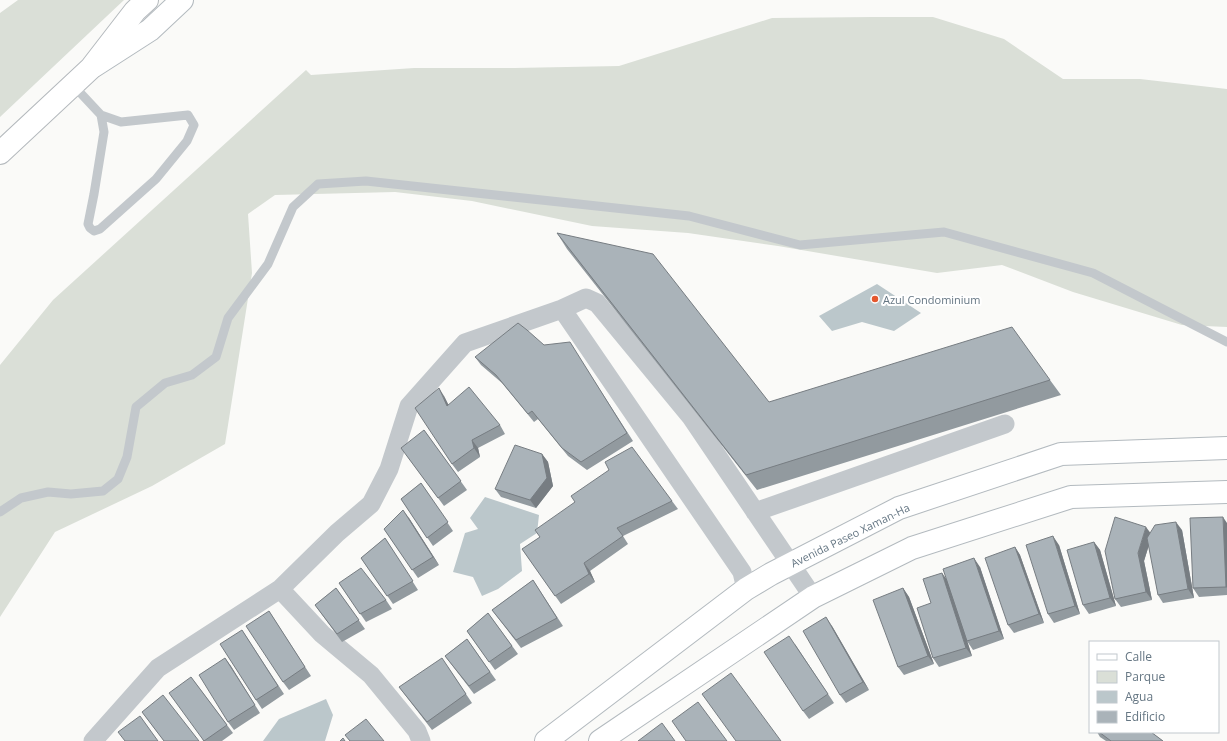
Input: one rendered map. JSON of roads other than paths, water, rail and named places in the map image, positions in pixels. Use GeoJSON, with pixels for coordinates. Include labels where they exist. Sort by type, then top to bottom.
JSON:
{"type":"FeatureCollection","features":[{"type":"Feature","properties":{"kind":"main road"},"geometry":{"type":"LineString","coordinates":[[0,153],[91,68],[135,11],[146,0]]}},
{"type":"Feature","properties":{"kind":"main road"},"geometry":{"type":"LineString","coordinates":[[91,68],[150,30],[182,0]]}},
{"type":"Feature","properties":{"kind":"main road","name":"Avenida Paseo Xaman-Ha"},"geometry":{"type":"LineString","coordinates":[[546,741],[746,589],[899,508],[1061,454],[1227,448]]}},
{"type":"Feature","properties":{"kind":"main road"},"geometry":{"type":"LineString","coordinates":[[600,741],[813,597],[912,548],[1071,497],[1227,492]]}},
{"type":"Feature","properties":{"kind":"street"},"geometry":{"type":"LineString","coordinates":[[93,741],[158,668],[280,589],[337,532],[371,504],[389,469],[409,406],[465,344],[562,309],[586,298],[597,303],[691,417],[813,597]]}},
{"type":"Feature","properties":{"kind":"street"},"geometry":{"type":"LineString","coordinates":[[562,309],[742,572],[746,589]]}},
{"type":"Feature","properties":{"kind":"street"},"geometry":{"type":"LineString","coordinates":[[755,512],[1005,424]]}},
{"type":"Feature","properties":{"kind":"street"},"geometry":{"type":"LineString","coordinates":[[280,589],[322,634],[371,675],[417,731],[421,741]]}},
{"type":"Feature","properties":{"kind":"lane"},"geometry":{"type":"LineString","coordinates":[[73,85],[101,115],[121,122],[188,115],[194,125],[187,141],[156,179],[100,229],[94,231],[88,224],[104,132],[101,115]]}},
{"type":"Feature","properties":{"kind":"lane"},"geometry":{"type":"LineString","coordinates":[[0,512],[21,498],[48,492],[71,494],[103,491],[118,480],[127,457],[136,407],[165,383],[192,374],[216,357],[228,318],[268,264],[293,207],[318,184],[366,181],[689,216],[800,245],[944,232],[1092,273],[1227,342]]}},
{"type":"Feature","properties":{"kind":"water","name":"Azul Condominium"},"geometry":{"type":"Polygon","coordinates":[[[877,284],[921,313],[894,331],[862,322],[832,331],[819,316],[877,284]]]}},
{"type":"Feature","properties":{"kind":"water"},"geometry":{"type":"Polygon","coordinates":[[[485,497],[539,515],[537,533],[520,544],[522,571],[498,589],[482,596],[473,577],[453,572],[465,533],[478,529],[470,518],[485,497]]]}},
{"type":"Feature","properties":{"kind":"water"},"geometry":{"type":"Polygon","coordinates":[[[326,699],[333,715],[325,741],[263,741],[279,719],[326,699]]]}},
{"type":"Feature","properties":{"kind":"place","name":"Azul Condominium"},"geometry":{"type":"Point","coordinates":[875,299]}}]}
